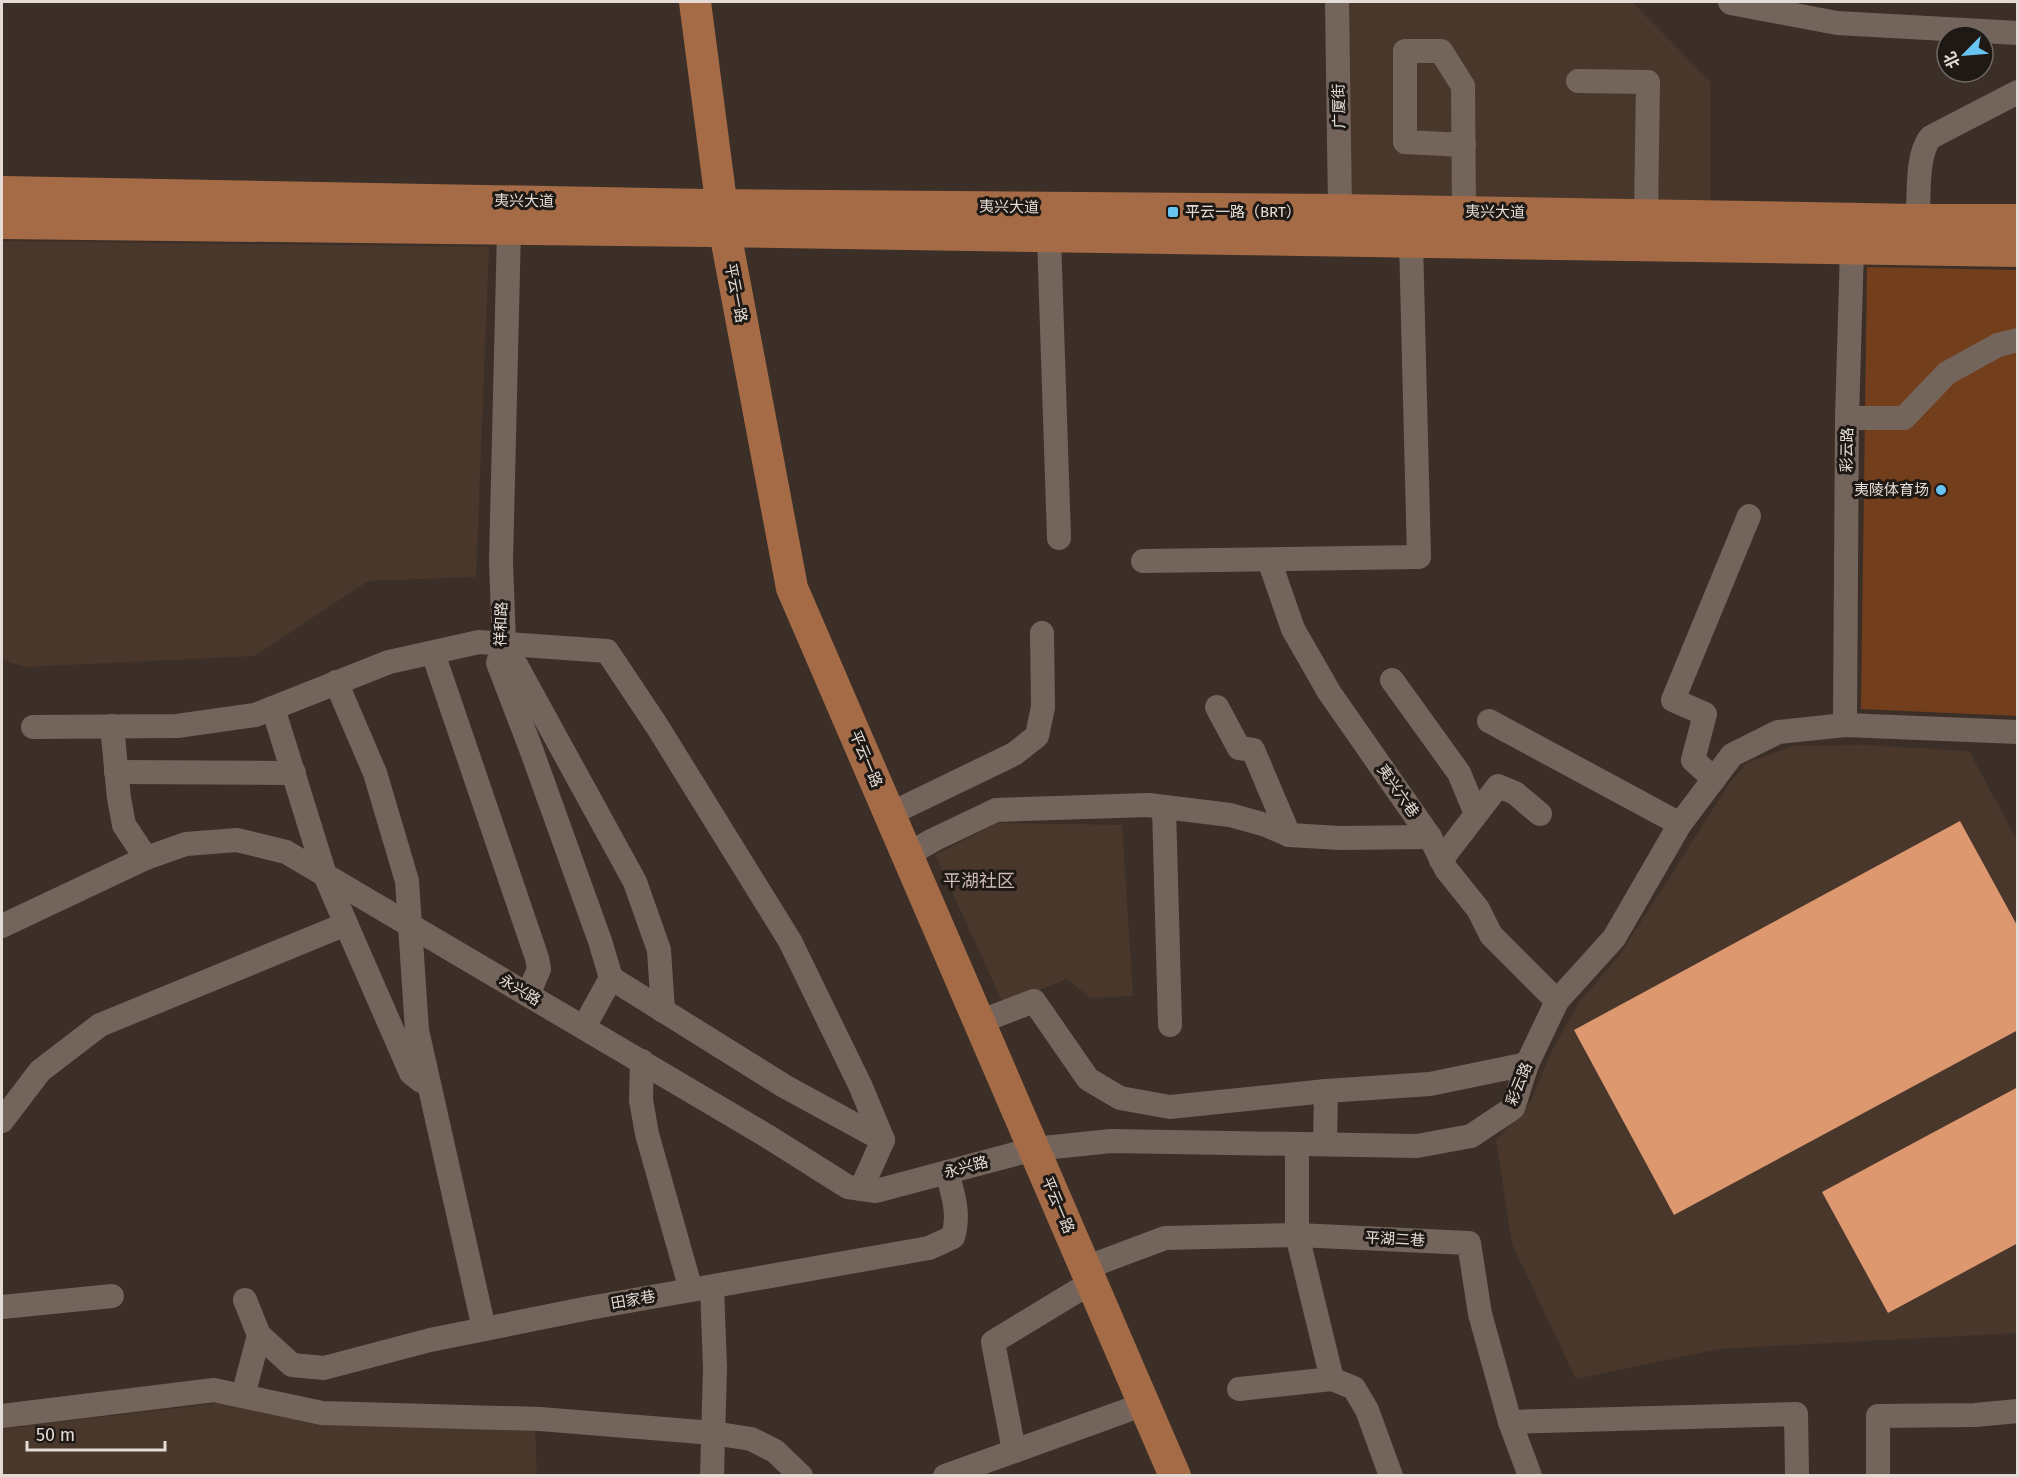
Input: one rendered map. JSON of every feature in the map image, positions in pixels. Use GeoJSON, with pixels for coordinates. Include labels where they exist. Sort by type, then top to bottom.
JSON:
{"type":"FeatureCollection","features":[{"type":"Feature","properties":{"kind":"main road","name":"平云一路"},"geometry":{"type":"LineString","coordinates":[[680,2],[777,588],[1081,1279],[1175,1476]]}},
{"type":"Feature","properties":{"kind":"main road","name":"平云一路"},"geometry":{"type":"LineString","coordinates":[[695,2],[715,218],[792,588],[979,1022],[1026,1151]]}},
{"type":"Feature","properties":{"kind":"main road","name":"夷兴大道"},"geometry":{"type":"LineString","coordinates":[[2,192],[715,218],[1049,237],[2018,251]]}},
{"type":"Feature","properties":{"kind":"main road","name":"夷兴大道"},"geometry":{"type":"LineString","coordinates":[[2,223],[509,229],[715,218],[1340,210],[2018,220]]}},
{"type":"Feature","properties":{"kind":"main road","name":"平云一路"},"geometry":{"type":"LineString","coordinates":[[1081,1279],[1128,1410],[1155,1476]]}},
{"type":"Feature","properties":{"kind":"street","name":"广厦街"},"geometry":{"type":"LineString","coordinates":[[1337,2],[1340,210]]}},
{"type":"Feature","properties":{"kind":"street"},"geometry":{"type":"LineString","coordinates":[[1730,2],[1837,23],[2018,33]]}},
{"type":"Feature","properties":{"kind":"street"},"geometry":{"type":"LineString","coordinates":[[1578,81],[1648,82],[1646,214]]}},
{"type":"Feature","properties":{"kind":"street"},"geometry":{"type":"LineString","coordinates":[[1918,220],[1921,158],[1925,143],[1931,137],[2018,92]]}},
{"type":"Feature","properties":{"kind":"street"},"geometry":{"type":"LineString","coordinates":[[1464,145],[1464,212]]}},
{"type":"Feature","properties":{"kind":"street","name":"祥和路"},"geometry":{"type":"LineString","coordinates":[[509,229],[501,562],[504,643],[498,663],[600,941],[611,978]]}},
{"type":"Feature","properties":{"kind":"street"},"geometry":{"type":"LineString","coordinates":[[1049,237],[1059,538]]}},
{"type":"Feature","properties":{"kind":"street"},"geometry":{"type":"LineString","coordinates":[[1143,561],[1419,557],[1411,241]]}},
{"type":"Feature","properties":{"kind":"street","name":"彩云路"},"geometry":{"type":"LineString","coordinates":[[1845,725],[1847,418],[1852,248]]}},
{"type":"Feature","properties":{"kind":"street"},"geometry":{"type":"LineString","coordinates":[[1847,418],[1904,418],[1947,373],[1998,345],[2018,340]]}},
{"type":"Feature","properties":{"kind":"street"},"geometry":{"type":"LineString","coordinates":[[1714,779],[1694,760],[1705,714],[1673,700],[1749,516]]}},
{"type":"Feature","properties":{"kind":"street","name":"夷兴六巷"},"geometry":{"type":"LineString","coordinates":[[1269,560],[1293,629],[1329,692],[1430,837],[1446,869],[1478,909],[1491,935],[1557,1001]]}},
{"type":"Feature","properties":{"kind":"street"},"geometry":{"type":"LineString","coordinates":[[890,814],[1014,754],[1036,736],[1043,707],[1042,633]]}},
{"type":"Feature","properties":{"kind":"street"},"geometry":{"type":"LineString","coordinates":[[33,727],[177,726],[255,715],[389,662],[479,642],[607,651],[657,726],[790,940],[850,1064],[883,1140],[861,1189]]}},
{"type":"Feature","properties":{"kind":"street"},"geometry":{"type":"LineString","coordinates":[[504,643],[635,882],[659,950],[663,1011]]}},
{"type":"Feature","properties":{"kind":"street"},"geometry":{"type":"LineString","coordinates":[[433,654],[537,958],[539,969],[528,995]]}},
{"type":"Feature","properties":{"kind":"street"},"geometry":{"type":"LineString","coordinates":[[1392,680],[1459,772],[1476,814]]}},
{"type":"Feature","properties":{"kind":"street"},"geometry":{"type":"LineString","coordinates":[[336,682],[375,773],[407,881],[417,1030],[483,1329]]}},
{"type":"Feature","properties":{"kind":"street"},"geometry":{"type":"LineString","coordinates":[[1217,707],[1239,748],[1253,750],[1289,835]]}},
{"type":"Feature","properties":{"kind":"street"},"geometry":{"type":"LineString","coordinates":[[273,708],[325,874],[411,1073],[421,1081],[428,1081]]}},
{"type":"Feature","properties":{"kind":"street"},"geometry":{"type":"LineString","coordinates":[[1489,721],[1680,824]]}},
{"type":"Feature","properties":{"kind":"street","name":"彩云路"},"geometry":{"type":"LineString","coordinates":[[1026,1151],[1111,1142],[1417,1146],[1471,1136],[1513,1108],[1527,1064],[1557,1001],[1614,938],[1680,824],[1732,755],[1778,732],[1845,725],[2018,732]]}},
{"type":"Feature","properties":{"kind":"street"},"geometry":{"type":"LineString","coordinates":[[112,726],[118,798],[124,825],[146,858]]}},
{"type":"Feature","properties":{"kind":"street"},"geometry":{"type":"LineString","coordinates":[[116,772],[294,773]]}},
{"type":"Feature","properties":{"kind":"street"},"geometry":{"type":"LineString","coordinates":[[1441,860],[1498,786],[1515,793],[1540,814]]}},
{"type":"Feature","properties":{"kind":"street"},"geometry":{"type":"LineString","coordinates":[[908,855],[933,840],[996,810],[1148,805],[1230,815],[1266,825],[1289,835],[1340,838],[1430,837]]}},
{"type":"Feature","properties":{"kind":"street"},"geometry":{"type":"LineString","coordinates":[[1164,807],[1170,1025]]}},
{"type":"Feature","properties":{"kind":"street","name":"永兴路"},"geometry":{"type":"LineString","coordinates":[[2,926],[146,858],[186,844],[237,840],[286,852],[325,874],[767,1136],[848,1187],[876,1191],[1026,1151]]}},
{"type":"Feature","properties":{"kind":"street"},"geometry":{"type":"LineString","coordinates":[[2,1121],[40,1071],[100,1025],[346,924]]}},
{"type":"Feature","properties":{"kind":"street"},"geometry":{"type":"LineString","coordinates":[[584,1027],[611,978],[784,1086],[883,1140]]}},
{"type":"Feature","properties":{"kind":"street"},"geometry":{"type":"LineString","coordinates":[[979,1022],[1034,1001],[1088,1079],[1120,1098],[1170,1107],[1430,1083],[1527,1064]]}},
{"type":"Feature","properties":{"kind":"street"},"geometry":{"type":"LineString","coordinates":[[642,1062],[641,1100],[647,1134],[702,1289],[715,1368],[712,1476]]}},
{"type":"Feature","properties":{"kind":"street"},"geometry":{"type":"LineString","coordinates":[[1325,1144],[1326,1091]]}},
{"type":"Feature","properties":{"kind":"street"},"geometry":{"type":"LineString","coordinates":[[1297,1144],[1297,1235],[1332,1379]]}},
{"type":"Feature","properties":{"kind":"street","name":"田家巷"},"geometry":{"type":"LineString","coordinates":[[245,1300],[259,1335],[292,1365],[324,1368],[430,1340],[483,1329],[929,1248],[953,1237],[957,1223],[955,1203],[947,1172]]}},
{"type":"Feature","properties":{"kind":"street","name":"平湖二巷"},"geometry":{"type":"LineString","coordinates":[[1014,1451],[993,1341],[1081,1279],[1165,1238],[1297,1235],[1469,1243],[1480,1314],[1510,1422],[1530,1476]]}},
{"type":"Feature","properties":{"kind":"street"},"geometry":{"type":"LineString","coordinates":[[2,1307],[112,1296]]}},
{"type":"Feature","properties":{"kind":"street"},"geometry":{"type":"LineString","coordinates":[[243,1396],[259,1335]]}},
{"type":"Feature","properties":{"kind":"street"},"geometry":{"type":"LineString","coordinates":[[1239,1389],[1332,1379],[1354,1388],[1367,1410],[1391,1476]]}},
{"type":"Feature","properties":{"kind":"street"},"geometry":{"type":"LineString","coordinates":[[2,1416],[214,1390],[322,1413],[540,1419],[713,1433],[751,1439],[774,1451],[801,1476]]}},
{"type":"Feature","properties":{"kind":"street"},"geometry":{"type":"LineString","coordinates":[[945,1476],[1128,1410]]}},
{"type":"Feature","properties":{"kind":"street"},"geometry":{"type":"LineString","coordinates":[[1878,1476],[1878,1416],[2018,1412]]}},
{"type":"Feature","properties":{"kind":"street"},"geometry":{"type":"LineString","coordinates":[[1510,1422],[1796,1414],[1797,1476]]}},
{"type":"Feature","properties":{"kind":"shaded area"},"geometry":{"type":"Polygon","coordinates":[[[1345,2],[1632,2],[1710,81],[1710,203],[1350,195],[1345,2]]]}},
{"type":"Feature","properties":{"kind":"shaded area"},"geometry":{"type":"Polygon","coordinates":[[[1870,2],[2017,2],[2018,4],[2017,4],[1870,2]]]}},
{"type":"Feature","properties":{"kind":"shaded area"},"geometry":{"type":"Polygon","coordinates":[[[2,241],[489,247],[476,577],[368,581],[255,656],[25,667],[2,660],[2,241]]]}},
{"type":"Feature","properties":{"kind":"shaded area","name":"夷陵体育场"},"geometry":{"type":"Polygon","coordinates":[[[1867,267],[2017,270],[2017,716],[1861,709],[1867,267]]]}},
{"type":"Feature","properties":{"kind":"shaded area"},"geometry":{"type":"Polygon","coordinates":[[[1864,745],[1969,751],[2017,840],[2017,1333],[1719,1349],[1576,1379],[1512,1244],[1496,1140],[1531,1101],[1552,1050],[1580,1001],[1619,956],[1729,784],[1747,763],[1793,746],[1864,745]]]}},
{"type":"Feature","properties":{"kind":"shaded area","name":"平湖社区"},"geometry":{"type":"Polygon","coordinates":[[[997,823],[1122,825],[1133,996],[1091,998],[1066,979],[1004,1005],[935,855],[997,823]]]}},
{"type":"Feature","properties":{"kind":"shaded area"},"geometry":{"type":"Polygon","coordinates":[[[227,1402],[535,1427],[537,1475],[2,1475],[2,1429],[227,1402]]]}},
{"type":"Feature","properties":{"kind":"building"},"geometry":{"type":"Polygon","coordinates":[[[1960,821],[2018,927],[2018,1030],[1674,1215],[1574,1030],[1960,821]]]}},
{"type":"Feature","properties":{"kind":"building"},"geometry":{"type":"Polygon","coordinates":[[[2018,1087],[2018,1243],[1888,1313],[1822,1192],[2018,1087]]]}},
{"type":"Feature","properties":{"kind":"place","name":"平云一路（BRT）"},"geometry":{"type":"Point","coordinates":[1173,212]}},
{"type":"Feature","properties":{"kind":"place","name":"夷陵体育场"},"geometry":{"type":"Point","coordinates":[1941,490]}},
{"type":"Feature","properties":{"kind":"district","name":"平湖社区"},"geometry":{"type":"Point","coordinates":[979,881]}}]}
